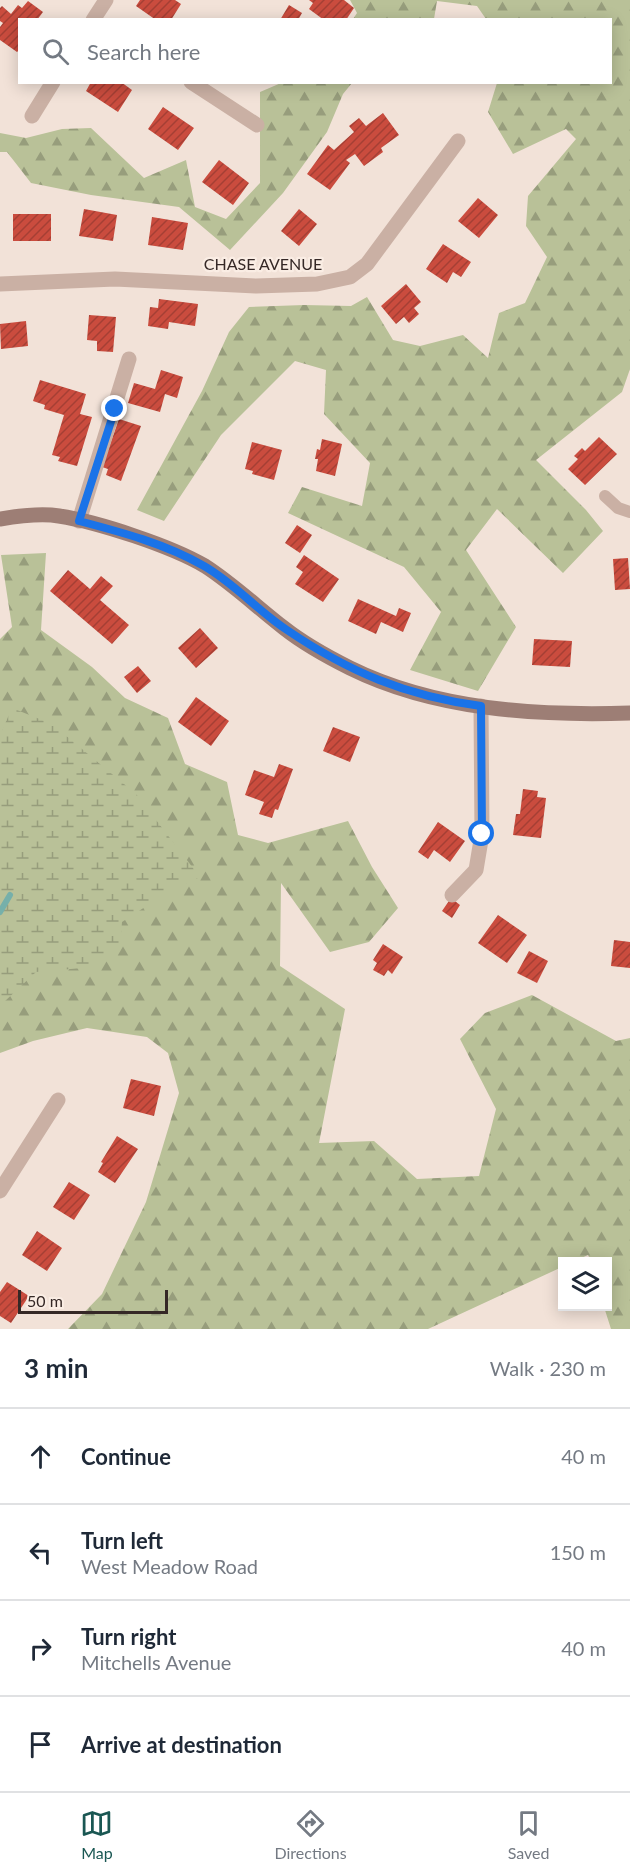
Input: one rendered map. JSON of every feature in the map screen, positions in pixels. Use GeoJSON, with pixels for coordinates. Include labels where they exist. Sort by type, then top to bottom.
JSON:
{"type":"FeatureCollection","features":[{"type":"Feature","properties":{"kind":"street"},"geometry":{"type":"LineString","coordinates":[[94,18],[106,0]]}},
{"type":"Feature","properties":{"kind":"street"},"geometry":{"type":"LineString","coordinates":[[32,116],[52,84]]}},
{"type":"Feature","properties":{"kind":"street"},"geometry":{"type":"LineString","coordinates":[[193,84],[257,126]]}},
{"type":"Feature","properties":{"kind":"street","name":"CHASE AVENUE"},"geometry":{"type":"LineString","coordinates":[[0,284],[115,279],[288,286],[338,281],[359,271],[374,256],[458,141]]}},
{"type":"Feature","properties":{"kind":"street"},"geometry":{"type":"LineString","coordinates":[[79,521],[129,359]]}},
{"type":"Feature","properties":{"kind":"street"},"geometry":{"type":"LineString","coordinates":[[0,519],[58,516],[114,530],[169,549],[204,566],[286,630],[349,668],[397,688],[447,702],[481,706],[580,714],[630,713]]}},
{"type":"Feature","properties":{"kind":"street"},"geometry":{"type":"LineString","coordinates":[[452,895],[476,870],[482,834],[481,706]]}},
{"type":"Feature","properties":{"kind":"street"},"geometry":{"type":"LineString","coordinates":[[0,1191],[58,1100]]}},
{"type":"Feature","properties":{"kind":"lane"},"geometry":{"type":"LineString","coordinates":[[605,496],[618,508],[630,512]]}},
{"type":"Feature","properties":{"kind":"green space"},"geometry":{"type":"Polygon","coordinates":[[[350,0],[630,0],[630,369],[622,392],[536,460],[586,510],[603,531],[563,573],[497,509],[466,550],[516,627],[478,691],[410,670],[441,612],[404,567],[288,513],[302,487],[362,506],[370,463],[324,414],[326,370],[295,361],[221,435],[164,521],[137,510],[202,391],[229,332],[249,307],[351,306],[367,297],[393,340],[420,346],[463,335],[488,358],[499,313],[525,303],[547,257],[526,226],[528,196],[576,139],[566,129],[513,154],[488,112],[497,84],[612,84],[612,18],[485,18],[477,6],[437,1],[434,18],[354,18],[357,13],[350,0]]]}},
{"type":"Feature","properties":{"kind":"green space"},"geometry":{"type":"Polygon","coordinates":[[[279,84],[351,84],[343,94],[327,132],[283,193],[230,250],[179,207],[91,195],[31,183],[7,152],[0,152],[0,133],[26,138],[62,129],[91,128],[144,178],[186,160],[195,207],[226,219],[260,183],[260,92],[279,84]]]}},
{"type":"Feature","properties":{"kind":"green space"},"geometry":{"type":"Polygon","coordinates":[[[46,553],[41,630],[92,667],[125,698],[168,718],[185,764],[227,782],[238,835],[268,843],[348,821],[372,867],[398,908],[369,942],[330,952],[281,883],[280,966],[345,1009],[319,1143],[374,1141],[417,1179],[479,1176],[496,1109],[460,1039],[485,1013],[532,995],[616,1041],[630,1038],[630,1329],[611,1329],[605,1311],[612,1311],[612,1257],[589,1257],[588,1255],[558,1257],[558,1269],[428,1329],[68,1329],[102,1294],[146,1202],[179,1093],[168,1053],[147,1037],[87,1028],[33,1041],[0,1053],[0,639],[12,627],[1,555],[46,553]]]}},
{"type":"Feature","properties":{"kind":"green space"},"geometry":{"type":"Polygon","coordinates":[[[12,708],[52,724],[136,794],[200,877],[168,892],[122,922],[120,947],[94,967],[36,972],[4,1002],[0,1003],[0,735],[12,708]]]}},
{"type":"Feature","properties":{"kind":"building"},"geometry":{"type":"Polygon","coordinates":[[[140,0],[175,0],[181,4],[172,18],[153,18],[136,6],[140,0]]]}},
{"type":"Feature","properties":{"kind":"building"},"geometry":{"type":"Polygon","coordinates":[[[309,0],[344,0],[354,8],[347,18],[321,18],[309,9],[313,3],[309,0]]]}},
{"type":"Feature","properties":{"kind":"building"},"geometry":{"type":"Polygon","coordinates":[[[28,1],[43,12],[38,18],[18,18],[17,52],[0,40],[0,27],[3,23],[0,21],[0,8],[2,6],[11,14],[18,5],[22,8],[28,1]]]}},
{"type":"Feature","properties":{"kind":"building"},"geometry":{"type":"Polygon","coordinates":[[[289,5],[302,13],[299,18],[281,18],[289,5]]]}},
{"type":"Feature","properties":{"kind":"building"},"geometry":{"type":"Polygon","coordinates":[[[90,84],[124,84],[132,90],[118,112],[86,91],[90,84]]]}},
{"type":"Feature","properties":{"kind":"building"},"geometry":{"type":"Polygon","coordinates":[[[163,107],[194,128],[178,150],[148,129],[163,107]]]}},
{"type":"Feature","properties":{"kind":"building"},"geometry":{"type":"Polygon","coordinates":[[[383,113],[399,135],[381,148],[383,152],[364,166],[355,154],[346,160],[350,163],[330,190],[307,174],[328,145],[334,150],[354,132],[349,126],[359,118],[366,126],[383,113]]]}},
{"type":"Feature","properties":{"kind":"building"},"geometry":{"type":"Polygon","coordinates":[[[219,160],[249,183],[233,205],[202,182],[219,160]]]}},
{"type":"Feature","properties":{"kind":"building"},"geometry":{"type":"Polygon","coordinates":[[[478,198],[498,215],[479,238],[458,221],[478,198]]]}},
{"type":"Feature","properties":{"kind":"building"},"geometry":{"type":"Polygon","coordinates":[[[84,209],[117,215],[113,241],[79,236],[84,209]]]}},
{"type":"Feature","properties":{"kind":"building"},"geometry":{"type":"Polygon","coordinates":[[[299,209],[317,224],[299,246],[281,231],[299,209]]]}},
{"type":"Feature","properties":{"kind":"building"},"geometry":{"type":"Polygon","coordinates":[[[13,214],[51,214],[51,241],[13,241],[13,214]]]}},
{"type":"Feature","properties":{"kind":"building"},"geometry":{"type":"Polygon","coordinates":[[[152,217],[188,223],[183,250],[148,245],[152,217]]]}},
{"type":"Feature","properties":{"kind":"building"},"geometry":{"type":"Polygon","coordinates":[[[443,244],[471,262],[461,277],[453,272],[447,283],[426,269],[443,244]]]}},
{"type":"Feature","properties":{"kind":"building"},"geometry":{"type":"Polygon","coordinates":[[[406,284],[421,302],[414,308],[419,314],[409,323],[404,317],[396,324],[381,306],[406,284]]]}},
{"type":"Feature","properties":{"kind":"building"},"geometry":{"type":"Polygon","coordinates":[[[159,299],[198,304],[195,326],[169,322],[168,329],[148,326],[150,307],[158,308],[159,299]]]}},
{"type":"Feature","properties":{"kind":"building"},"geometry":{"type":"Polygon","coordinates":[[[89,315],[116,317],[113,352],[97,351],[97,341],[87,340],[89,315]]]}},
{"type":"Feature","properties":{"kind":"building"},"geometry":{"type":"Polygon","coordinates":[[[26,321],[28,346],[1,349],[0,324],[26,321]]]}},
{"type":"Feature","properties":{"kind":"building"},"geometry":{"type":"Polygon","coordinates":[[[161,370],[183,377],[177,398],[165,394],[160,412],[128,403],[134,383],[155,389],[161,370]]]}},
{"type":"Feature","properties":{"kind":"building"},"geometry":{"type":"Polygon","coordinates":[[[40,380],[86,394],[80,414],[92,417],[77,466],[58,461],[60,457],[52,455],[64,415],[44,409],[45,405],[33,401],[40,380]]]}},
{"type":"Feature","properties":{"kind":"building"},"geometry":{"type":"Polygon","coordinates":[[[119,419],[141,426],[121,481],[106,475],[108,469],[102,467],[119,419]]]}},
{"type":"Feature","properties":{"kind":"building"},"geometry":{"type":"Polygon","coordinates":[[[599,437],[617,454],[585,485],[568,469],[578,459],[574,456],[582,448],[585,451],[599,437]]]}},
{"type":"Feature","properties":{"kind":"building"},"geometry":{"type":"Polygon","coordinates":[[[322,439],[342,444],[335,476],[316,471],[318,459],[315,459],[322,439]]]}},
{"type":"Feature","properties":{"kind":"building"},"geometry":{"type":"Polygon","coordinates":[[[252,442],[282,450],[274,480],[252,474],[253,471],[245,469],[252,442]]]}},
{"type":"Feature","properties":{"kind":"building"},"geometry":{"type":"Polygon","coordinates":[[[297,525],[312,535],[300,553],[285,543],[297,525]]]}},
{"type":"Feature","properties":{"kind":"building"},"geometry":{"type":"Polygon","coordinates":[[[304,555],[339,579],[323,602],[295,584],[303,572],[296,567],[304,555]]]}},
{"type":"Feature","properties":{"kind":"building"},"geometry":{"type":"Polygon","coordinates":[[[628,558],[630,589],[615,590],[613,559],[628,558]]]}},
{"type":"Feature","properties":{"kind":"building"},"geometry":{"type":"Polygon","coordinates":[[[68,570],[90,589],[101,576],[113,586],[100,600],[129,625],[112,644],[50,591],[68,570]]]}},
{"type":"Feature","properties":{"kind":"building"},"geometry":{"type":"Polygon","coordinates":[[[358,599],[396,616],[399,608],[411,613],[403,632],[381,622],[376,634],[348,621],[358,599]]]}},
{"type":"Feature","properties":{"kind":"building"},"geometry":{"type":"Polygon","coordinates":[[[200,628],[218,648],[196,668],[178,648],[200,628]]]}},
{"type":"Feature","properties":{"kind":"building"},"geometry":{"type":"Polygon","coordinates":[[[534,639],[572,641],[570,667],[532,665],[534,639]]]}},
{"type":"Feature","properties":{"kind":"building"},"geometry":{"type":"Polygon","coordinates":[[[138,666],[151,681],[137,693],[124,677],[138,666]]]}},
{"type":"Feature","properties":{"kind":"building"},"geometry":{"type":"Polygon","coordinates":[[[196,697],[229,721],[211,746],[178,722],[196,697]]]}},
{"type":"Feature","properties":{"kind":"building"},"geometry":{"type":"Polygon","coordinates":[[[333,727],[360,737],[350,762],[323,751],[333,727]]]}},
{"type":"Feature","properties":{"kind":"building"},"geometry":{"type":"Polygon","coordinates":[[[279,764],[293,769],[278,810],[275,809],[272,818],[259,814],[264,802],[245,795],[254,770],[274,777],[279,764]]]}},
{"type":"Feature","properties":{"kind":"building"},"geometry":{"type":"Polygon","coordinates":[[[523,789],[538,791],[537,797],[546,798],[541,838],[513,835],[516,814],[520,814],[523,789]]]}},
{"type":"Feature","properties":{"kind":"building"},"geometry":{"type":"Polygon","coordinates":[[[438,822],[465,841],[450,862],[434,850],[428,859],[418,852],[438,822]]]}},
{"type":"Feature","properties":{"kind":"building"},"geometry":{"type":"Polygon","coordinates":[[[451,898],[460,905],[452,918],[442,911],[451,898]]]}},
{"type":"Feature","properties":{"kind":"building"},"geometry":{"type":"Polygon","coordinates":[[[498,915],[527,935],[507,963],[478,943],[498,915]]]}},
{"type":"Feature","properties":{"kind":"building"},"geometry":{"type":"Polygon","coordinates":[[[614,940],[630,942],[630,968],[611,966],[614,940]]]}},
{"type":"Feature","properties":{"kind":"building"},"geometry":{"type":"Polygon","coordinates":[[[383,944],[403,957],[392,974],[388,970],[384,976],[373,970],[377,963],[373,960],[383,944]]]}},
{"type":"Feature","properties":{"kind":"building"},"geometry":{"type":"Polygon","coordinates":[[[529,951],[548,961],[537,983],[517,973],[529,951]]]}},
{"type":"Feature","properties":{"kind":"building"},"geometry":{"type":"Polygon","coordinates":[[[131,1079],[161,1086],[154,1116],[123,1108],[131,1079]]]}},
{"type":"Feature","properties":{"kind":"building"},"geometry":{"type":"Polygon","coordinates":[[[117,1136],[138,1149],[115,1183],[98,1172],[103,1163],[101,1162],[117,1136]]]}},
{"type":"Feature","properties":{"kind":"building"},"geometry":{"type":"Polygon","coordinates":[[[69,1182],[90,1195],[74,1220],[53,1207],[69,1182]]]}},
{"type":"Feature","properties":{"kind":"building"},"geometry":{"type":"Polygon","coordinates":[[[37,1231],[62,1248],[47,1271],[22,1255],[37,1231]]]}},
{"type":"Feature","properties":{"kind":"building"},"geometry":{"type":"Polygon","coordinates":[[[7,1282],[29,1296],[11,1323],[0,1316],[0,1292],[7,1282]]]}},
{"type":"Feature","properties":{"kind":"waterway"},"geometry":{"type":"LineString","coordinates":[[0,912],[10,895]]}},
{"type":"Feature","properties":{"kind":"route"},"geometry":{"type":"LineString","coordinates":[[115,409],[79,521],[114,530],[169,549],[204,566],[286,630],[349,668],[397,688],[447,702],[481,706],[482,834]]}}]}
